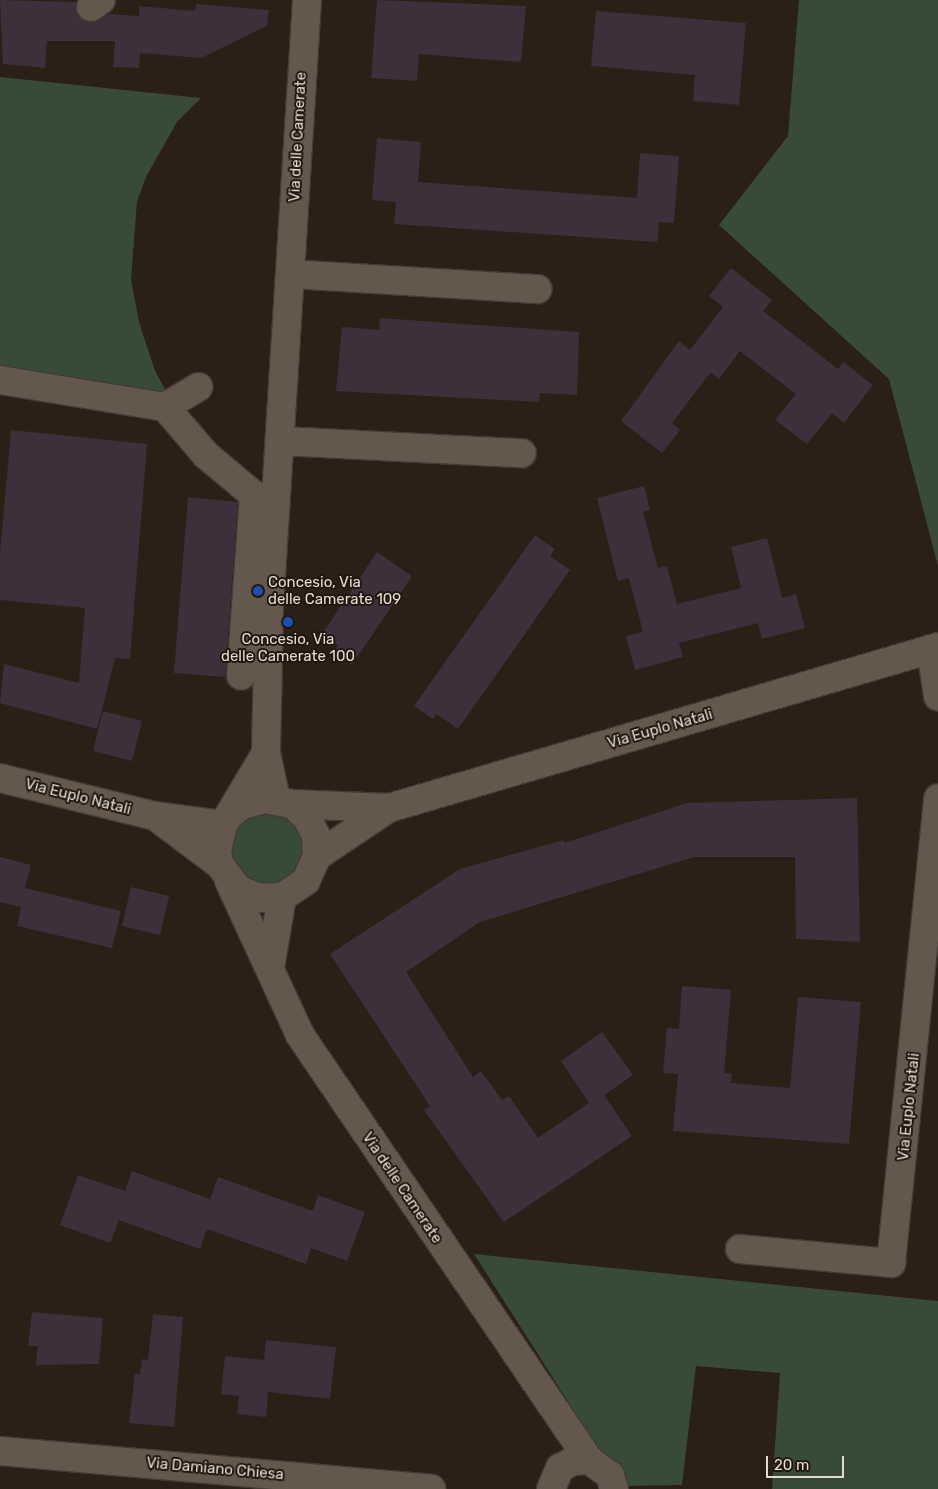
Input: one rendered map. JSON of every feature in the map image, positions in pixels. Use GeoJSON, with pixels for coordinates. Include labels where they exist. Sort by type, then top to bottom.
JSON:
{"type":"FeatureCollection","features":[{"type":"Feature","properties":{"kind":"street","name":"Via delle Camerate"},"geometry":{"type":"LineString","coordinates":[[284,802],[266,753],[269,608],[281,441],[307,0]]}},
{"type":"Feature","properties":{"kind":"street"},"geometry":{"type":"LineString","coordinates":[[290,274],[538,289]]}},
{"type":"Feature","properties":{"kind":"street"},"geometry":{"type":"LineString","coordinates":[[0,380],[164,407],[198,388]]}},
{"type":"Feature","properties":{"kind":"street"},"geometry":{"type":"LineString","coordinates":[[164,407],[206,455],[254,495],[241,676]]}},
{"type":"Feature","properties":{"kind":"street"},"geometry":{"type":"LineString","coordinates":[[281,441],[522,453]]}},
{"type":"Feature","properties":{"kind":"street","name":"Via Euplo Natali"},"geometry":{"type":"LineString","coordinates":[[317,856],[389,808],[934,648],[938,696]]}},
{"type":"Feature","properties":{"kind":"street","name":"Via delle Camerate"},"geometry":{"type":"LineString","coordinates":[[266,753],[226,820],[217,851],[224,873],[300,1035],[589,1460],[610,1475],[614,1489]]}},
{"type":"Feature","properties":{"kind":"street","name":"Via Euplo Natali"},"geometry":{"type":"LineString","coordinates":[[0,778],[155,816],[226,820]]}},
{"type":"Feature","properties":{"kind":"street","name":"Via Euplo Natali"},"geometry":{"type":"LineString","coordinates":[[740,1248],[891,1263],[938,798]]}},
{"type":"Feature","properties":{"kind":"street"},"geometry":{"type":"LineString","coordinates":[[224,873],[259,898],[282,897],[306,881],[317,856],[316,836],[307,818],[284,802],[251,801],[226,820]]}},
{"type":"Feature","properties":{"kind":"street","name":"Via Euplo Natali"},"geometry":{"type":"LineString","coordinates":[[284,802],[389,808]]}},
{"type":"Feature","properties":{"kind":"street","name":"Via Euplo Natali"},"geometry":{"type":"LineString","coordinates":[[155,816],[224,873]]}},
{"type":"Feature","properties":{"kind":"street"},"geometry":{"type":"LineString","coordinates":[[270,968],[282,897]]}},
{"type":"Feature","properties":{"kind":"street","name":"Via delle Camerate"},"geometry":{"type":"LineString","coordinates":[[548,1400],[548,1482]]}},
{"type":"Feature","properties":{"kind":"street","name":"Via Damiano Chiesa"},"geometry":{"type":"LineString","coordinates":[[0,1450],[430,1489]]}},
{"type":"Feature","properties":{"kind":"street","name":"Via delle Camerate"},"geometry":{"type":"LineString","coordinates":[[548,1482],[573,1461],[589,1460]]}},
{"type":"Feature","properties":{"kind":"green space"},"geometry":{"type":"Polygon","coordinates":[[[799,0],[938,0],[938,566],[889,379],[719,225],[788,136],[799,0]]]}},
{"type":"Feature","properties":{"kind":"green space"},"geometry":{"type":"Polygon","coordinates":[[[0,77],[201,98],[177,122],[147,175],[137,201],[131,280],[139,322],[155,371],[169,396],[0,369],[0,77]]]}},
{"type":"Feature","properties":{"kind":"green space"},"geometry":{"type":"Polygon","coordinates":[[[266,812],[280,815],[292,822],[299,834],[302,848],[299,862],[292,874],[280,881],[266,884],[252,881],[240,874],[233,862],[230,848],[233,834],[240,822],[252,815],[266,812]]]}},
{"type":"Feature","properties":{"kind":"green space"},"geometry":{"type":"Polygon","coordinates":[[[474,1254],[938,1301],[938,1489],[772,1489],[780,1373],[696,1366],[682,1485],[622,1486],[474,1254]]]}},
{"type":"Feature","properties":{"kind":"building"},"geometry":{"type":"Polygon","coordinates":[[[0,0],[76,2],[79,16],[92,23],[109,14],[139,16],[139,6],[195,11],[196,4],[269,10],[267,26],[201,58],[140,53],[139,68],[113,67],[115,41],[47,41],[45,68],[3,64],[0,0]]]}},
{"type":"Feature","properties":{"kind":"building"},"geometry":{"type":"Polygon","coordinates":[[[377,0],[526,6],[521,62],[419,54],[417,81],[371,78],[377,0]]]}},
{"type":"Feature","properties":{"kind":"building"},"geometry":{"type":"Polygon","coordinates":[[[596,11],[746,23],[739,105],[693,101],[695,75],[591,66],[596,11]]]}},
{"type":"Feature","properties":{"kind":"building"},"geometry":{"type":"Polygon","coordinates":[[[377,138],[421,142],[418,182],[637,198],[640,153],[679,156],[674,223],[659,222],[657,242],[394,224],[396,202],[372,200],[377,138]]]}},
{"type":"Feature","properties":{"kind":"building"},"geometry":{"type":"Polygon","coordinates":[[[731,268],[772,300],[763,311],[838,369],[843,362],[873,385],[844,423],[832,413],[807,444],[775,420],[796,394],[740,351],[719,379],[711,372],[672,423],[680,430],[662,453],[621,421],[679,341],[690,350],[723,307],[709,296],[731,268]]]}},
{"type":"Feature","properties":{"kind":"building"},"geometry":{"type":"Polygon","coordinates":[[[380,318],[579,332],[577,395],[540,393],[539,402],[336,391],[342,327],[379,330],[380,318]]]}},
{"type":"Feature","properties":{"kind":"building"},"geometry":{"type":"Polygon","coordinates":[[[11,430],[147,444],[130,659],[115,658],[97,729],[0,703],[4,664],[79,683],[85,608],[0,600],[0,554],[11,430]]]}},
{"type":"Feature","properties":{"kind":"building"},"geometry":{"type":"Polygon","coordinates":[[[644,486],[650,510],[643,512],[658,568],[667,566],[677,604],[741,588],[731,547],[767,538],[782,598],[796,594],[805,628],[762,639],[758,623],[679,643],[683,657],[635,670],[626,636],[643,632],[629,578],[618,581],[597,498],[644,486]]]}},
{"type":"Feature","properties":{"kind":"building"},"geometry":{"type":"Polygon","coordinates":[[[188,497],[238,502],[225,677],[174,673],[188,497]]]}},
{"type":"Feature","properties":{"kind":"building"},"geometry":{"type":"Polygon","coordinates":[[[535,535],[555,549],[550,556],[570,570],[458,729],[437,714],[433,719],[414,706],[535,535]]]}},
{"type":"Feature","properties":{"kind":"building"},"geometry":{"type":"Polygon","coordinates":[[[377,552],[412,576],[352,665],[333,653],[338,645],[322,634],[377,552]]]}},
{"type":"Feature","properties":{"kind":"building"},"geometry":{"type":"Polygon","coordinates":[[[103,711],[142,721],[132,761],[93,751],[103,711]]]}},
{"type":"Feature","properties":{"kind":"building"},"geometry":{"type":"Polygon","coordinates":[[[857,798],[860,942],[796,939],[795,857],[694,857],[480,922],[406,972],[473,1077],[481,1071],[502,1100],[509,1096],[538,1138],[589,1103],[561,1061],[602,1032],[633,1075],[604,1095],[632,1136],[504,1222],[424,1110],[430,1106],[330,954],[460,869],[564,840],[565,843],[687,803],[857,798]]]}},
{"type":"Feature","properties":{"kind":"building"},"geometry":{"type":"Polygon","coordinates":[[[0,857],[31,865],[25,888],[121,911],[112,948],[17,926],[21,907],[0,902],[0,857]]]}},
{"type":"Feature","properties":{"kind":"building"},"geometry":{"type":"Polygon","coordinates":[[[131,887],[169,896],[160,935],[122,926],[131,887]]]}},
{"type":"Feature","properties":{"kind":"building"},"geometry":{"type":"Polygon","coordinates":[[[682,986],[731,990],[724,1073],[732,1074],[731,1083],[790,1088],[798,997],[861,1002],[849,1144],[673,1131],[678,1074],[663,1073],[667,1028],[679,1029],[682,986]]]}},
{"type":"Feature","properties":{"kind":"building"},"geometry":{"type":"Polygon","coordinates":[[[132,1171],[210,1199],[218,1177],[313,1211],[318,1195],[365,1212],[347,1261],[311,1248],[306,1264],[207,1229],[200,1249],[119,1220],[110,1243],[60,1225],[78,1175],[125,1191],[132,1171]]]}},
{"type":"Feature","properties":{"kind":"building"},"geometry":{"type":"Polygon","coordinates":[[[32,1312],[103,1318],[99,1364],[36,1365],[38,1346],[28,1346],[32,1312]]]}},
{"type":"Feature","properties":{"kind":"building"},"geometry":{"type":"Polygon","coordinates":[[[153,1314],[183,1317],[174,1427],[129,1423],[135,1374],[140,1374],[142,1359],[148,1360],[153,1314]]]}},
{"type":"Feature","properties":{"kind":"building"},"geometry":{"type":"Polygon","coordinates":[[[266,1340],[336,1347],[330,1399],[268,1392],[266,1417],[237,1414],[239,1396],[221,1394],[225,1356],[264,1360],[266,1340]]]}},
{"type":"Feature","properties":{"kind":"place","name":"Concesio, Via delle Camerate 109"},"geometry":{"type":"Point","coordinates":[258,591]}},
{"type":"Feature","properties":{"kind":"place","name":"Concesio, Via delle Camerate 100"},"geometry":{"type":"Point","coordinates":[288,622]}}]}
